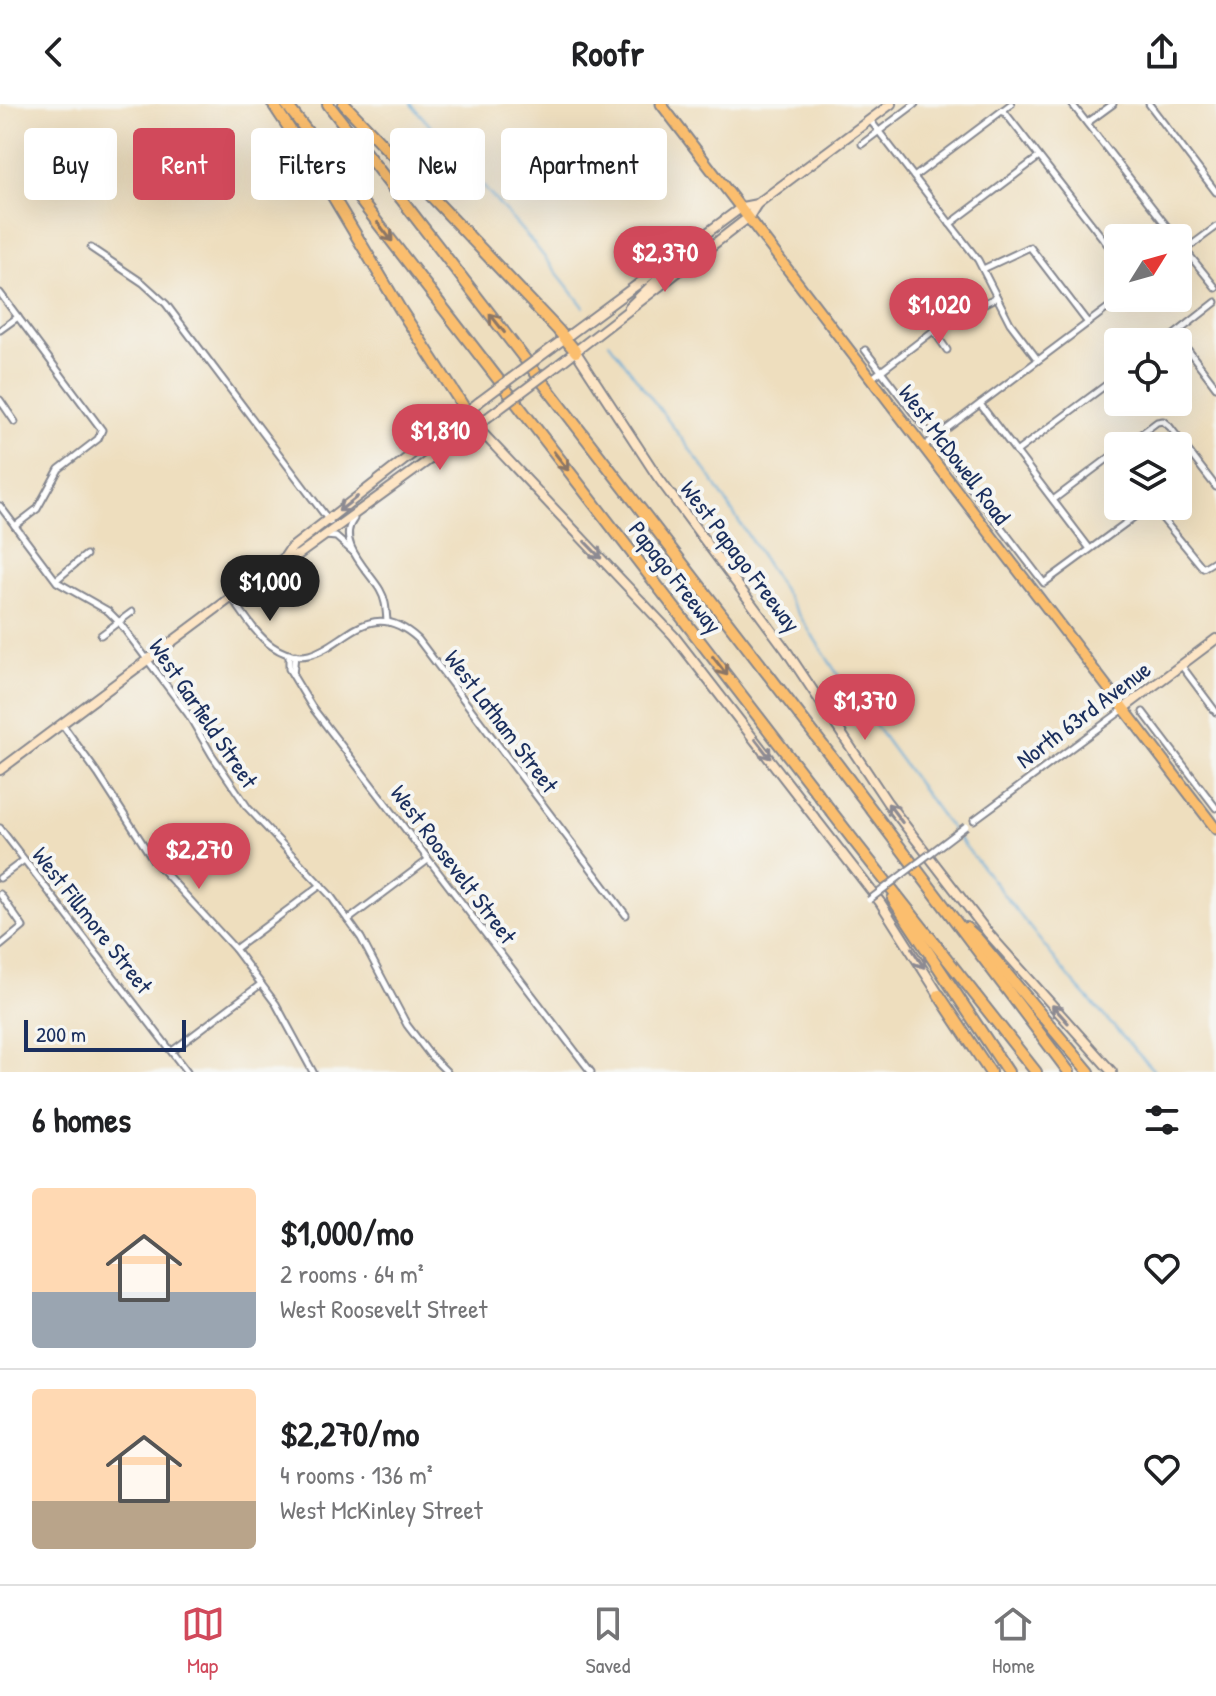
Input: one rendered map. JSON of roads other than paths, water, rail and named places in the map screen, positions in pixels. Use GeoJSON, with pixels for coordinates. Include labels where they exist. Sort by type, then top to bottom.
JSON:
{"type":"FeatureCollection","features":[{"type":"Feature","properties":{"kind":"highway"},"geometry":{"type":"LineString","coordinates":[[273,104],[476,426]]}},
{"type":"Feature","properties":{"kind":"highway","name":"Papago Freeway"},"geometry":{"type":"LineString","coordinates":[[286,104],[1036,1072]]}},
{"type":"Feature","properties":{"kind":"highway","name":"Papago Freeway"},"geometry":{"type":"LineString","coordinates":[[328,104],[1069,1072]]}},
{"type":"Feature","properties":{"kind":"highway"},"geometry":{"type":"LineString","coordinates":[[344,104],[565,338],[578,356]]}},
{"type":"Feature","properties":{"kind":"highway"},"geometry":{"type":"LineString","coordinates":[[854,841],[1008,1072]]}},
{"type":"Feature","properties":{"kind":"highway"},"geometry":{"type":"LineString","coordinates":[[949,914],[976,937],[1089,1072]]}},
{"type":"Feature","properties":{"kind":"highway"},"geometry":{"type":"LineString","coordinates":[[939,995],[987,1072]]}},
{"type":"Feature","properties":{"kind":"main road","name":"West McDowell Road"},"geometry":{"type":"LineString","coordinates":[[661,104],[1216,829]]}},
{"type":"Feature","properties":{"kind":"main road"},"geometry":{"type":"LineString","coordinates":[[284,558],[298,555],[563,361],[578,356],[594,338],[749,217],[757,204],[891,104]]}},
{"type":"Feature","properties":{"kind":"main road"},"geometry":{"type":"LineString","coordinates":[[0,770],[232,598],[328,519],[584,323],[742,207],[757,204]]}},
{"type":"Feature","properties":{"kind":"main road"},"geometry":{"type":"LineString","coordinates":[[621,318],[635,299],[666,271],[667,262]]}},
{"type":"Feature","properties":{"kind":"main road","name":"West Papago Freeway"},"geometry":{"type":"LineString","coordinates":[[578,356],[657,476],[786,650],[895,812],[988,933],[1112,1072]]}},
{"type":"Feature","properties":{"kind":"main road"},"geometry":{"type":"LineString","coordinates":[[476,426],[682,646],[880,902],[939,995]]}},
{"type":"Feature","properties":{"kind":"main road","name":"North 63rd Avenue"},"geometry":{"type":"LineString","coordinates":[[1124,708],[1216,639]]}},
{"type":"Feature","properties":{"kind":"street"},"geometry":{"type":"LineString","coordinates":[[862,144],[915,104]]}},
{"type":"Feature","properties":{"kind":"street"},"geometry":{"type":"LineString","coordinates":[[914,177],[1011,104]]}},
{"type":"Feature","properties":{"kind":"street"},"geometry":{"type":"LineString","coordinates":[[1072,104],[1165,224]]}},
{"type":"Feature","properties":{"kind":"street"},"geometry":{"type":"LineString","coordinates":[[1087,123],[1113,104]]}},
{"type":"Feature","properties":{"kind":"street"},"geometry":{"type":"LineString","coordinates":[[1149,104],[1216,192]]}},
{"type":"Feature","properties":{"kind":"street"},"geometry":{"type":"LineString","coordinates":[[1003,110],[1104,240]]}},
{"type":"Feature","properties":{"kind":"street"},"geometry":{"type":"LineString","coordinates":[[870,120],[983,269],[1010,323],[1038,360]]}},
{"type":"Feature","properties":{"kind":"street"},"geometry":{"type":"LineString","coordinates":[[950,224],[1039,157]]}},
{"type":"Feature","properties":{"kind":"street"},"geometry":{"type":"LineString","coordinates":[[1192,245],[1216,227]]}},
{"type":"Feature","properties":{"kind":"street"},"geometry":{"type":"LineString","coordinates":[[983,269],[1030,247],[1088,323]]}},
{"type":"Feature","properties":{"kind":"street"},"geometry":{"type":"LineString","coordinates":[[91,248],[143,283],[166,304],[335,529]]}},
{"type":"Feature","properties":{"kind":"street"},"geometry":{"type":"LineString","coordinates":[[1192,259],[1216,288]]}},
{"type":"Feature","properties":{"kind":"street"},"geometry":{"type":"LineString","coordinates":[[0,293],[100,425],[102,433],[62,467],[39,506],[15,526]]}},
{"type":"Feature","properties":{"kind":"street"},"geometry":{"type":"LineString","coordinates":[[871,378],[949,320],[997,297]]}},
{"type":"Feature","properties":{"kind":"street"},"geometry":{"type":"LineString","coordinates":[[1184,328],[1216,302]]}},
{"type":"Feature","properties":{"kind":"street"},"geometry":{"type":"LineString","coordinates":[[923,447],[1104,311]]}},
{"type":"Feature","properties":{"kind":"street"},"geometry":{"type":"LineString","coordinates":[[0,330],[18,317]]}},
{"type":"Feature","properties":{"kind":"street"},"geometry":{"type":"LineString","coordinates":[[934,331],[947,350]]}},
{"type":"Feature","properties":{"kind":"street","name":"West McDowell Road"},"geometry":{"type":"LineString","coordinates":[[865,350],[1044,583],[1090,549]]}},
{"type":"Feature","properties":{"kind":"street"},"geometry":{"type":"LineString","coordinates":[[1192,355],[1216,387]]}},
{"type":"Feature","properties":{"kind":"street"},"geometry":{"type":"LineString","coordinates":[[1016,452],[1104,386]]}},
{"type":"Feature","properties":{"kind":"street"},"geometry":{"type":"LineString","coordinates":[[0,400],[15,422]]}},
{"type":"Feature","properties":{"kind":"street"},"geometry":{"type":"LineString","coordinates":[[980,404],[1090,549],[1131,520]]}},
{"type":"Feature","properties":{"kind":"street"},"geometry":{"type":"LineString","coordinates":[[1144,432],[1163,421],[1174,432]]}},
{"type":"Feature","properties":{"kind":"street"},"geometry":{"type":"LineString","coordinates":[[1192,456],[1216,487]]}},
{"type":"Feature","properties":{"kind":"street"},"geometry":{"type":"LineString","coordinates":[[1053,500],[1104,462]]}},
{"type":"Feature","properties":{"kind":"street","name":"West Garfield Street"},"geometry":{"type":"LineString","coordinates":[[0,506],[56,580],[108,611],[119,622],[188,714],[240,798],[321,885],[348,920],[371,954],[407,1025],[447,1072]]}},
{"type":"Feature","properties":{"kind":"street"},"geometry":{"type":"LineString","coordinates":[[232,598],[264,640],[278,650],[292,654],[306,656],[319,653],[357,627],[387,621],[381,591],[354,552],[348,536],[348,526],[365,507]]}},
{"type":"Feature","properties":{"kind":"street"},"geometry":{"type":"LineString","coordinates":[[1163,520],[1203,568],[1216,560]]}},
{"type":"Feature","properties":{"kind":"street"},"geometry":{"type":"LineString","coordinates":[[325,536],[336,537],[354,552]]}},
{"type":"Feature","properties":{"kind":"street"},"geometry":{"type":"LineString","coordinates":[[56,580],[86,555]]}},
{"type":"Feature","properties":{"kind":"street"},"geometry":{"type":"LineString","coordinates":[[101,635],[132,612]]}},
{"type":"Feature","properties":{"kind":"street","name":"West Latham Street"},"geometry":{"type":"LineString","coordinates":[[387,621],[418,639],[626,915]]}},
{"type":"Feature","properties":{"kind":"street","name":"West Roosevelt Street"},"geometry":{"type":"LineString","coordinates":[[292,654],[289,669],[312,707],[591,1072]]}},
{"type":"Feature","properties":{"kind":"street"},"geometry":{"type":"LineString","coordinates":[[1181,665],[1216,712]]}},
{"type":"Feature","properties":{"kind":"street","name":"North 63rd Avenue"},"geometry":{"type":"LineString","coordinates":[[974,820],[1124,708]]}},
{"type":"Feature","properties":{"kind":"street"},"geometry":{"type":"LineString","coordinates":[[1143,712],[1216,808]]}},
{"type":"Feature","properties":{"kind":"street"},"geometry":{"type":"LineString","coordinates":[[62,724],[154,861],[235,949],[261,984],[282,1014],[313,1072]]}},
{"type":"Feature","properties":{"kind":"street"},"geometry":{"type":"LineString","coordinates":[[869,900],[966,826]]}},
{"type":"Feature","properties":{"kind":"street","name":"West Fillmore Street"},"geometry":{"type":"LineString","coordinates":[[0,828],[187,1072]]}},
{"type":"Feature","properties":{"kind":"street"},"geometry":{"type":"LineString","coordinates":[[0,878],[24,860]]}},
{"type":"Feature","properties":{"kind":"street"},"geometry":{"type":"LineString","coordinates":[[348,920],[428,860]]}},
{"type":"Feature","properties":{"kind":"street"},"geometry":{"type":"LineString","coordinates":[[235,949],[321,885]]}},
{"type":"Feature","properties":{"kind":"street"},"geometry":{"type":"LineString","coordinates":[[0,894],[23,927],[0,946]]}},
{"type":"Feature","properties":{"kind":"street"},"geometry":{"type":"LineString","coordinates":[[172,1051],[261,984]]}},
{"type":"Feature","properties":{"kind":"waterway"},"geometry":{"type":"LineString","coordinates":[[411,104],[534,244],[584,307]]}},
{"type":"Feature","properties":{"kind":"waterway"},"geometry":{"type":"LineString","coordinates":[[609,342],[707,472],[836,672],[946,822],[1073,982],[1155,1072]]}}]}
